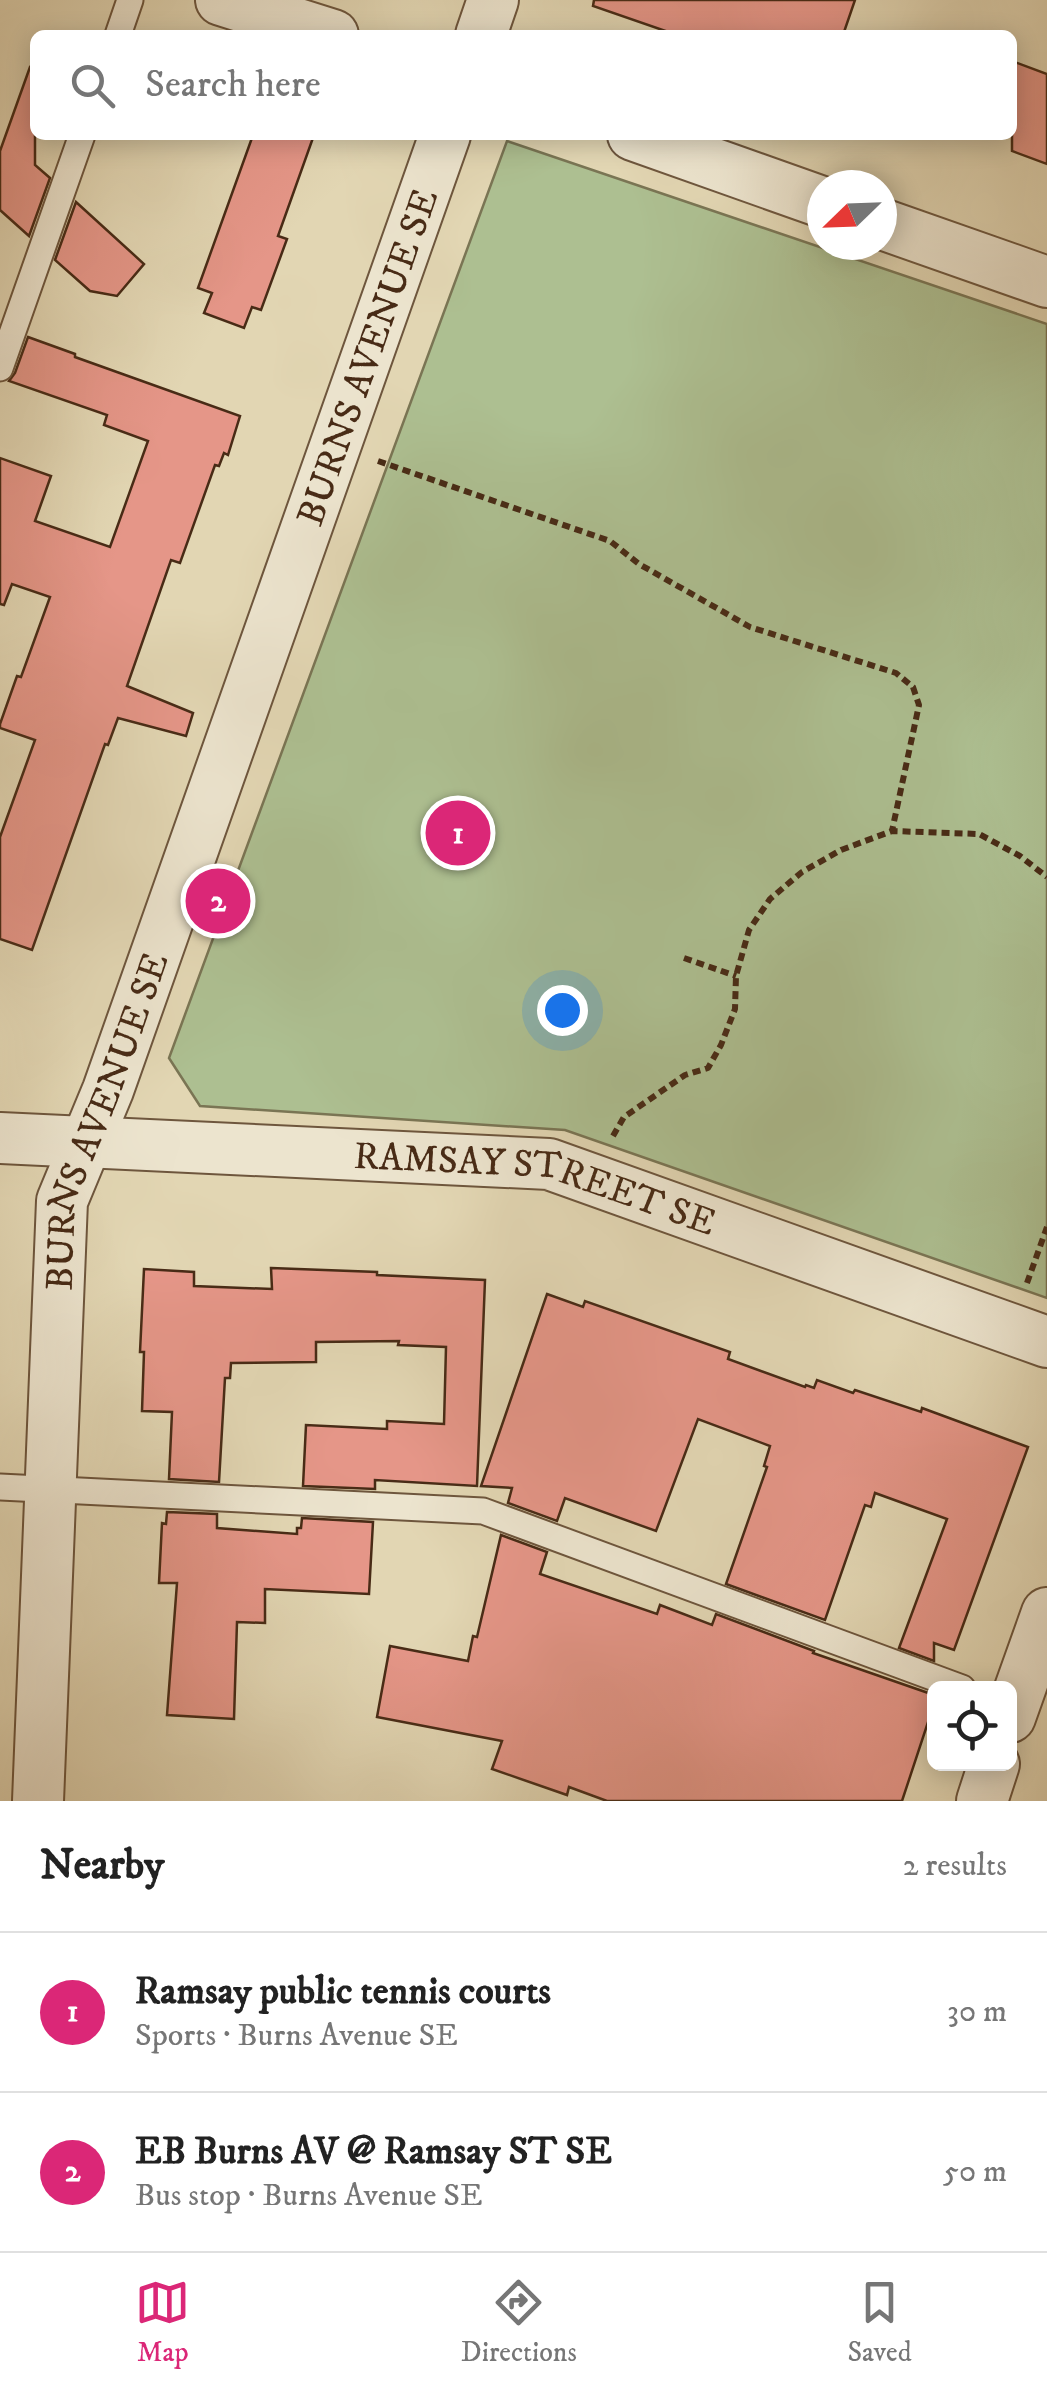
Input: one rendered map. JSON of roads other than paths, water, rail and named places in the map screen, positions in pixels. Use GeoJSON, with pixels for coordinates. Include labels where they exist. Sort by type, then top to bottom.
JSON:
{"type":"FeatureCollection","features":[{"type":"Feature","properties":{"kind":"street"},"geometry":{"type":"LineString","coordinates":[[221,0],[317,30]]}},
{"type":"Feature","properties":{"kind":"street"},"geometry":{"type":"LineString","coordinates":[[483,30],[493,0]]}},
{"type":"Feature","properties":{"kind":"street","name":"BURNS AVENUE SE"},"geometry":{"type":"LineString","coordinates":[[38,1801],[62,1200],[115,1072],[443,140]]}},
{"type":"Feature","properties":{"kind":"street"},"geometry":{"type":"LineString","coordinates":[[646,140],[807,197]]}},
{"type":"Feature","properties":{"kind":"street"},"geometry":{"type":"LineString","coordinates":[[897,229],[1047,282]]}},
{"type":"Feature","properties":{"kind":"street","name":"RAMSAY STREET SE"},"geometry":{"type":"LineString","coordinates":[[0,1138],[549,1164],[1047,1342]]}},
{"type":"Feature","properties":{"kind":"street"},"geometry":{"type":"LineString","coordinates":[[1020,1707],[1047,1612]]}},
{"type":"Feature","properties":{"kind":"street"},"geometry":{"type":"LineString","coordinates":[[982,1801],[992,1771]]}},
{"type":"Feature","properties":{"kind":"lane"},"geometry":{"type":"LineString","coordinates":[[120,30],[130,0]]}},
{"type":"Feature","properties":{"kind":"lane"},"geometry":{"type":"LineString","coordinates":[[0,368],[80,140]]}},
{"type":"Feature","properties":{"kind":"lane"},"geometry":{"type":"LineString","coordinates":[[0,1487],[483,1511],[943,1681]]}},
{"type":"Feature","properties":{"kind":"place","name":"Ramsay public tennis courts"},"geometry":{"type":"Point","coordinates":[458,833]}},
{"type":"Feature","properties":{"kind":"place","name":"EB Burns AV @ Ramsay ST SE"},"geometry":{"type":"Point","coordinates":[218,901]}}]}
